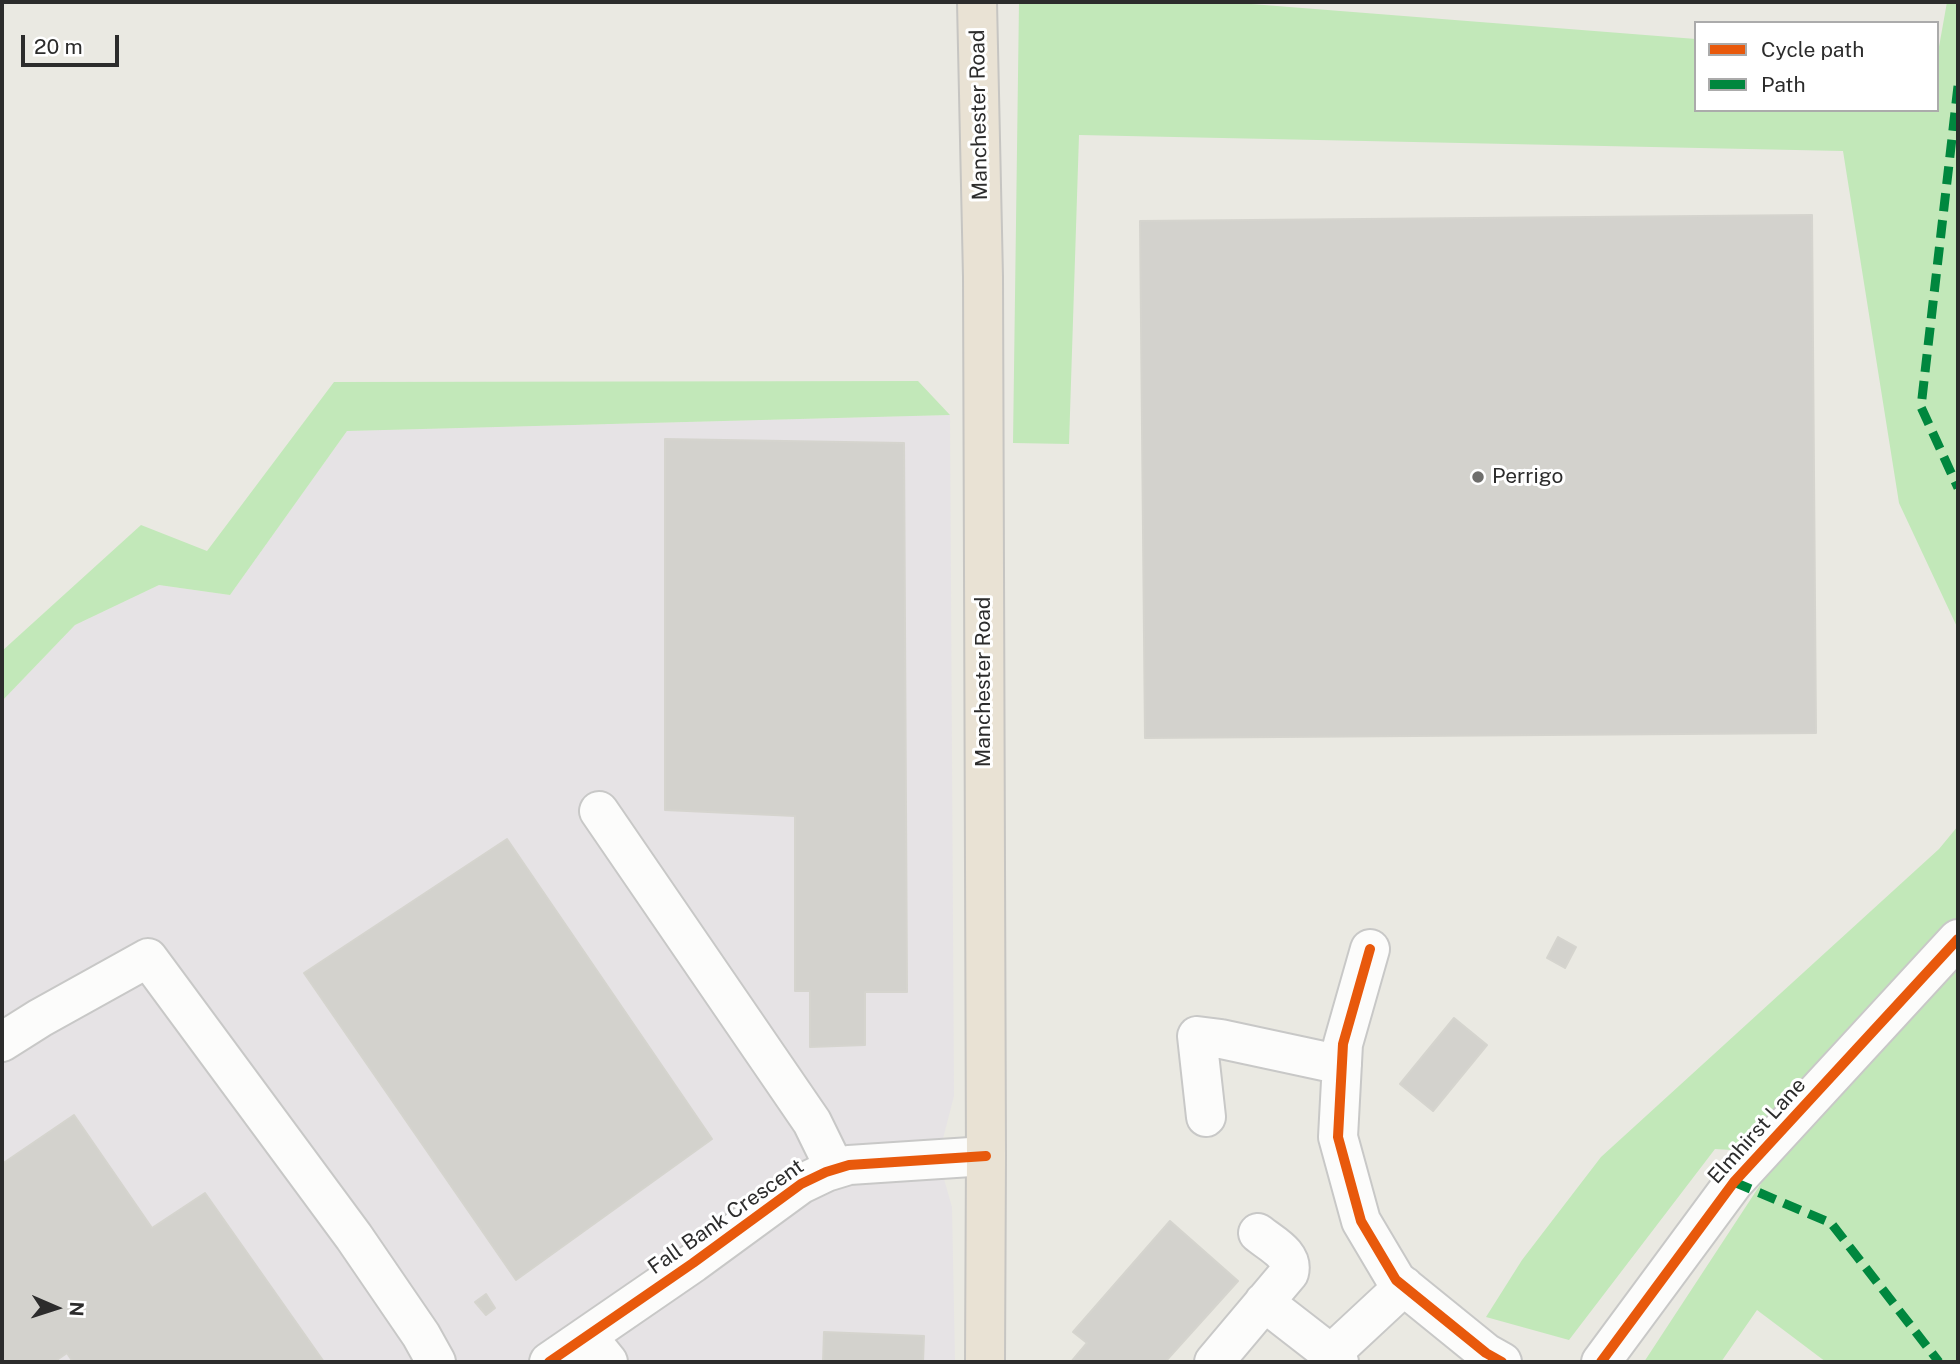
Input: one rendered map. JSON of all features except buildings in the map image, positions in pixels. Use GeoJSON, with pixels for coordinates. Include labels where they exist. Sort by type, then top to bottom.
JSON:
{"type":"FeatureCollection","features":[{"type":"Feature","properties":{"kind":"highway","name":"Manchester Road"},"geometry":{"type":"LineString","coordinates":[[977,2],[983,277],[985,1362]]}},
{"type":"Feature","properties":{"kind":"street"},"geometry":{"type":"LineString","coordinates":[[599,811],[812,1122],[835,1169]]}},
{"type":"Feature","properties":{"kind":"street","name":"Elmhirst Lane"},"geometry":{"type":"LineString","coordinates":[[1601,1362],[1734,1182],[1958,939]]}},
{"type":"Feature","properties":{"kind":"street"},"geometry":{"type":"LineString","coordinates":[[1370,949],[1343,1044],[1338,1138],[1360,1221],[1396,1280],[1486,1353],[1502,1362]]}},
{"type":"Feature","properties":{"kind":"street"},"geometry":{"type":"LineString","coordinates":[[2,1042],[148,958],[354,1237],[421,1335],[436,1362]]}},
{"type":"Feature","properties":{"kind":"street"},"geometry":{"type":"LineString","coordinates":[[1206,1117],[1197,1036],[1342,1066]]}},
{"type":"Feature","properties":{"kind":"street","name":"Fall Bank Crescent"},"geometry":{"type":"LineString","coordinates":[[549,1362],[597,1349],[693,1263],[801,1184],[849,1165],[986,1156]]}},
{"type":"Feature","properties":{"kind":"street"},"geometry":{"type":"LineString","coordinates":[[1214,1362],[1289,1273],[1291,1265],[1287,1257],[1258,1233]]}},
{"type":"Feature","properties":{"kind":"street"},"geometry":{"type":"LineString","coordinates":[[1265,1302],[1335,1358],[1404,1286]]}},
{"type":"Feature","properties":{"kind":"shaded area"},"geometry":{"type":"Polygon","coordinates":[[[950,415],[954,1096],[938,1158],[952,1207],[955,1362],[2,1362],[2,701],[75,625],[159,585],[230,595],[347,431],[950,415]]]}},
{"type":"Feature","properties":{"kind":"green space"},"geometry":{"type":"Polygon","coordinates":[[[1019,2],[1226,2],[1694,39],[1694,112],[1939,112],[1939,47],[1947,2],[1958,2],[1958,629],[1899,503],[1843,151],[1079,135],[1069,444],[1013,443],[1019,2]]]}},
{"type":"Feature","properties":{"kind":"green space"},"geometry":{"type":"Polygon","coordinates":[[[918,381],[950,415],[347,431],[230,595],[159,585],[75,625],[2,701],[2,651],[141,525],[207,551],[334,382],[918,381]]]}},
{"type":"Feature","properties":{"kind":"green space"},"geometry":{"type":"Polygon","coordinates":[[[1958,826],[1958,1362],[1826,1362],[1757,1310],[1721,1362],[1644,1362],[1781,1153],[1715,1149],[1569,1340],[1486,1317],[1522,1260],[1601,1157],[1939,849],[1958,826]]]}},
{"type":"Feature","properties":{"kind":"marked path"},"geometry":{"type":"LineString","coordinates":[[1958,86],[1921,407],[1958,488]]}},
{"type":"Feature","properties":{"kind":"marked path"},"geometry":{"type":"LineString","coordinates":[[1734,1182],[1831,1223],[1939,1362]]}},
{"type":"Feature","properties":{"kind":"cycle path"},"geometry":{"type":"LineString","coordinates":[[1601,1362],[1734,1182],[1958,939]]}},
{"type":"Feature","properties":{"kind":"cycle path"},"geometry":{"type":"LineString","coordinates":[[1370,949],[1343,1044],[1338,1137],[1361,1221],[1396,1280],[1486,1353],[1502,1362]]}},
{"type":"Feature","properties":{"kind":"cycle path"},"geometry":{"type":"LineString","coordinates":[[549,1362],[693,1263],[801,1184],[826,1172],[849,1165],[986,1156]]}},
{"type":"Feature","properties":{"kind":"place","name":"Perrigo"},"geometry":{"type":"Point","coordinates":[1478,477]}}]}
